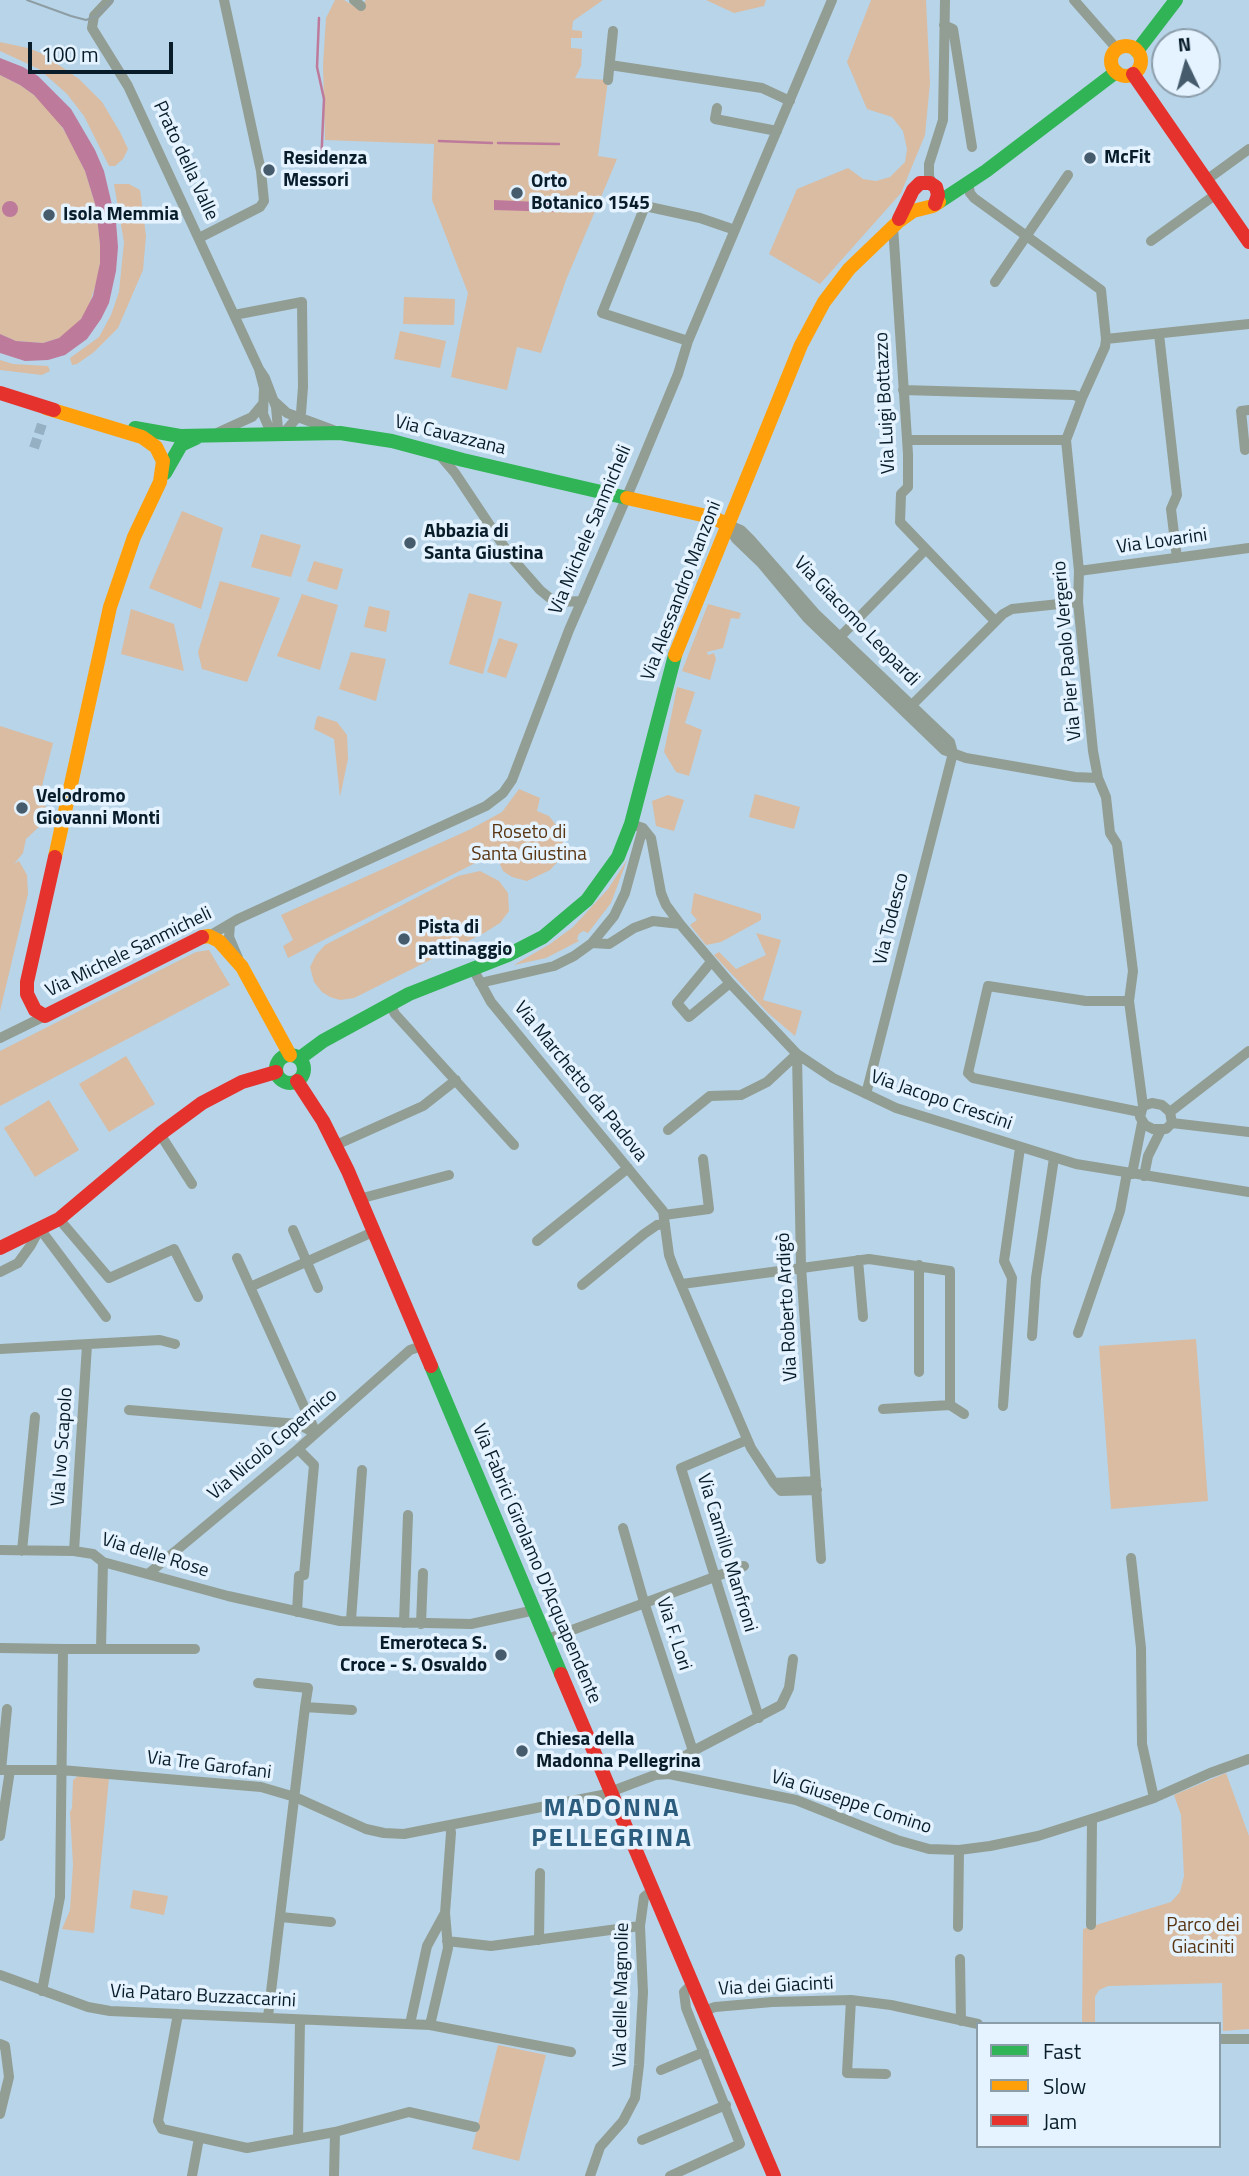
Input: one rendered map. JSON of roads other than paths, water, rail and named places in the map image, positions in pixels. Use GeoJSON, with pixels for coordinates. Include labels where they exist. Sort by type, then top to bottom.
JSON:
{"type":"FeatureCollection","features":[{"type":"Feature","properties":{"kind":"main road"},"geometry":{"type":"LineString","coordinates":[[1137,51],[1177,0]]}},
{"type":"Feature","properties":{"kind":"main road"},"geometry":{"type":"LineString","coordinates":[[1127,47],[1137,51],[1141,64],[1133,74],[1121,75],[1116,72],[1112,58],[1117,49],[1127,47]]}},
{"type":"Feature","properties":{"kind":"main road","name":"Via Alessandro Manzoni"},"geometry":{"type":"LineString","coordinates":[[295,1057],[409,994],[526,947],[564,921],[600,884],[637,826],[670,671],[727,524],[815,316],[849,269],[893,226],[1004,159],[1116,72]]}},
{"type":"Feature","properties":{"kind":"main road"},"geometry":{"type":"LineString","coordinates":[[1133,74],[1249,242]]}},
{"type":"Feature","properties":{"kind":"main road"},"geometry":{"type":"LineString","coordinates":[[933,185],[938,195],[929,206],[915,204],[913,189],[922,182],[933,185],[944,190],[964,185]]}},
{"type":"Feature","properties":{"kind":"main road","name":"Via Alessandro Manzoni"},"geometry":{"type":"LineString","coordinates":[[893,226],[906,208],[913,189]]}},
{"type":"Feature","properties":{"kind":"main road"},"geometry":{"type":"LineString","coordinates":[[0,393],[151,441],[163,461],[160,482]]}},
{"type":"Feature","properties":{"kind":"main road"},"geometry":{"type":"LineString","coordinates":[[46,408],[165,434],[204,436],[340,433]]}},
{"type":"Feature","properties":{"kind":"main road","name":"Via Cavazzana"},"geometry":{"type":"LineString","coordinates":[[340,433],[392,441],[625,498]]}},
{"type":"Feature","properties":{"kind":"main road"},"geometry":{"type":"LineString","coordinates":[[45,1016],[35,1010],[30,1002],[27,982],[117,582],[160,482],[184,442],[204,436]]}},
{"type":"Feature","properties":{"kind":"main road","name":"Via Giacomo Leopardi"},"geometry":{"type":"LineString","coordinates":[[625,498],[713,518],[727,524]]}},
{"type":"Feature","properties":{"kind":"main road"},"geometry":{"type":"LineString","coordinates":[[209,936],[219,941],[242,967],[287,1046],[304,1070],[297,1081],[284,1082],[276,1072]]}},
{"type":"Feature","properties":{"kind":"main road","name":"Via Michele Sanmicheli"},"geometry":{"type":"LineString","coordinates":[[45,1016],[198,937],[209,936]]}},
{"type":"Feature","properties":{"kind":"main road"},"geometry":{"type":"LineString","coordinates":[[276,1072],[279,1060],[295,1057]]}},
{"type":"Feature","properties":{"kind":"main road"},"geometry":{"type":"LineString","coordinates":[[0,1248],[59,1219],[191,1110],[228,1088],[276,1072]]}},
{"type":"Feature","properties":{"kind":"main road","name":"Via Fabrici Girolamo D'Acquapendente"},"geometry":{"type":"LineString","coordinates":[[297,1081],[336,1145],[774,2176]]}},
{"type":"Feature","properties":{"kind":"street","name":"Prato della Valle"},"geometry":{"type":"LineString","coordinates":[[109,0],[94,16],[92,28],[128,86],[265,378],[273,398],[277,435],[267,427],[262,405],[264,388],[259,369]]}},
{"type":"Feature","properties":{"kind":"street"},"geometry":{"type":"LineString","coordinates":[[199,238],[260,207],[264,201],[261,171],[225,0]]}},
{"type":"Feature","properties":{"kind":"street","name":"Via Michele Sanmicheli"},"geometry":{"type":"LineString","coordinates":[[209,936],[237,919],[495,801],[512,780],[582,601],[678,374],[688,341],[832,0]]}},
{"type":"Feature","properties":{"kind":"street","name":"Via Alessandro Manzoni"},"geometry":{"type":"LineString","coordinates":[[933,185],[928,169],[943,120],[945,0]]}},
{"type":"Feature","properties":{"kind":"street"},"geometry":{"type":"LineString","coordinates":[[1074,0],[1117,49]]}},
{"type":"Feature","properties":{"kind":"street"},"geometry":{"type":"LineString","coordinates":[[944,25],[953,29],[972,147]]}},
{"type":"Feature","properties":{"kind":"street"},"geometry":{"type":"LineString","coordinates":[[608,80],[613,31]]}},
{"type":"Feature","properties":{"kind":"street"},"geometry":{"type":"LineString","coordinates":[[610,65],[762,89],[790,100]]}},
{"type":"Feature","properties":{"kind":"street"},"geometry":{"type":"LineString","coordinates":[[717,107],[715,119],[777,131]]}},
{"type":"Feature","properties":{"kind":"street","name":"Via Alessandro Manzoni"},"geometry":{"type":"LineString","coordinates":[[913,189],[933,148]]}},
{"type":"Feature","properties":{"kind":"street"},"geometry":{"type":"LineString","coordinates":[[1205,181],[1249,149]]}},
{"type":"Feature","properties":{"kind":"street"},"geometry":{"type":"LineString","coordinates":[[995,282],[1068,175]]}},
{"type":"Feature","properties":{"kind":"street"},"geometry":{"type":"LineString","coordinates":[[964,185],[994,213],[1101,290],[1106,339],[1249,324]]}},
{"type":"Feature","properties":{"kind":"street"},"geometry":{"type":"LineString","coordinates":[[1151,241],[1215,195]]}},
{"type":"Feature","properties":{"kind":"street"},"geometry":{"type":"LineString","coordinates":[[688,341],[603,313],[645,206],[700,218],[735,230]]}},
{"type":"Feature","properties":{"kind":"street","name":"Via Luigi Bottazzo"},"geometry":{"type":"LineString","coordinates":[[893,226],[908,440],[908,487],[901,494],[900,523],[995,621]]}},
{"type":"Feature","properties":{"kind":"street"},"geometry":{"type":"LineString","coordinates":[[234,315],[306,301],[301,413],[277,435]]}},
{"type":"Feature","properties":{"kind":"street"},"geometry":{"type":"LineString","coordinates":[[1159,334],[1177,495],[1171,509],[1177,558]]}},
{"type":"Feature","properties":{"kind":"street","name":"Via Pier Paolo Vergerio"},"geometry":{"type":"LineString","coordinates":[[1078,1332],[1120,1212],[1142,1113],[1129,1001],[1134,977],[1119,852],[1110,833],[1106,797],[1098,778],[1078,602],[1079,571],[1066,440],[1102,356],[1106,339]]}},
{"type":"Feature","properties":{"kind":"street"},"geometry":{"type":"LineString","coordinates":[[904,390],[1074,395],[1082,398]]}},
{"type":"Feature","properties":{"kind":"street","name":"Via Cavazzana"},"geometry":{"type":"LineString","coordinates":[[273,398],[282,411],[340,433]]}},
{"type":"Feature","properties":{"kind":"street"},"geometry":{"type":"LineString","coordinates":[[204,436],[245,422],[262,405]]}},
{"type":"Feature","properties":{"kind":"street"},"geometry":{"type":"LineString","coordinates":[[1245,450],[1241,411],[1249,410]]}},
{"type":"Feature","properties":{"kind":"street"},"geometry":{"type":"LineString","coordinates":[[908,440],[1066,440]]}},
{"type":"Feature","properties":{"kind":"street"},"geometry":{"type":"LineString","coordinates":[[438,453],[511,558],[540,590],[560,602],[582,601]]}},
{"type":"Feature","properties":{"kind":"street","name":"Via Giacomo Leopardi"},"geometry":{"type":"LineString","coordinates":[[727,524],[741,530],[751,540],[837,641],[908,709],[950,742],[953,753]]}},
{"type":"Feature","properties":{"kind":"street","name":"Via Lovarini"},"geometry":{"type":"LineString","coordinates":[[1079,571],[1249,548]]}},
{"type":"Feature","properties":{"kind":"street"},"geometry":{"type":"LineString","coordinates":[[837,641],[926,549]]}},
{"type":"Feature","properties":{"kind":"street"},"geometry":{"type":"LineString","coordinates":[[908,709],[995,621],[1012,609],[1078,602]]}},
{"type":"Feature","properties":{"kind":"street"},"geometry":{"type":"LineString","coordinates":[[953,753],[966,758],[1098,778]]}},
{"type":"Feature","properties":{"kind":"street","name":"Via Todesco"},"geometry":{"type":"LineString","coordinates":[[866,1094],[953,753]]}},
{"type":"Feature","properties":{"kind":"street","name":"Via Alessandro Manzoni"},"geometry":{"type":"LineString","coordinates":[[480,983],[554,966],[592,943],[614,916],[625,893],[637,826]]}},
{"type":"Feature","properties":{"kind":"street","name":"Via Jacopo Crescini"},"geometry":{"type":"LineString","coordinates":[[637,826],[651,838],[662,893],[666,905],[680,925],[797,1054],[833,1078],[896,1108],[1054,1158],[1129,1174],[1249,1192]]}},
{"type":"Feature","properties":{"kind":"street"},"geometry":{"type":"LineString","coordinates":[[592,943],[609,944],[634,928],[653,921],[680,925]]}},
{"type":"Feature","properties":{"kind":"street","name":"Via Michele Sanmicheli"},"geometry":{"type":"LineString","coordinates":[[230,925],[229,937],[242,967]]}},
{"type":"Feature","properties":{"kind":"street"},"geometry":{"type":"LineString","coordinates":[[712,962],[677,1003],[689,1017],[730,983]]}},
{"type":"Feature","properties":{"kind":"street","name":"Via Marchetto da Padova"},"geometry":{"type":"LineString","coordinates":[[473,969],[491,1002],[628,1168],[665,1219],[669,1255],[747,1440],[774,1483],[817,1485]]}},
{"type":"Feature","properties":{"kind":"street"},"geometry":{"type":"LineString","coordinates":[[1129,1001],[1086,1001],[988,986],[968,1073],[973,1078],[1142,1113],[1153,1129],[1161,1130]]}},
{"type":"Feature","properties":{"kind":"street"},"geometry":{"type":"LineString","coordinates":[[390,1004],[395,1014],[514,1145]]}},
{"type":"Feature","properties":{"kind":"street"},"geometry":{"type":"LineString","coordinates":[[0,1038],[45,1016]]}},
{"type":"Feature","properties":{"kind":"street"},"geometry":{"type":"LineString","coordinates":[[1170,1112],[1249,1051]]}},
{"type":"Feature","properties":{"kind":"street"},"geometry":{"type":"LineString","coordinates":[[667,1130],[710,1096],[741,1094],[767,1082],[797,1054]]}},
{"type":"Feature","properties":{"kind":"street","name":"Via Roberto Ardigò"},"geometry":{"type":"LineString","coordinates":[[797,1054],[801,1266],[821,1559]]}},
{"type":"Feature","properties":{"kind":"street"},"geometry":{"type":"LineString","coordinates":[[336,1145],[423,1106],[456,1080]]}},
{"type":"Feature","properties":{"kind":"street"},"geometry":{"type":"LineString","coordinates":[[1142,1113],[1156,1104],[1170,1112]]}},
{"type":"Feature","properties":{"kind":"street"},"geometry":{"type":"LineString","coordinates":[[1170,1112],[1172,1124]]}},
{"type":"Feature","properties":{"kind":"street"},"geometry":{"type":"LineString","coordinates":[[1144,1176],[1148,1156],[1161,1130],[1172,1124],[1249,1132]]}},
{"type":"Feature","properties":{"kind":"street"},"geometry":{"type":"LineString","coordinates":[[160,1134],[192,1184]]}},
{"type":"Feature","properties":{"kind":"street"},"geometry":{"type":"LineString","coordinates":[[1003,1406],[1012,1278],[1004,1261],[1020,1148]]}},
{"type":"Feature","properties":{"kind":"street"},"geometry":{"type":"LineString","coordinates":[[582,1285],[665,1219],[709,1209],[704,1158]]}},
{"type":"Feature","properties":{"kind":"street"},"geometry":{"type":"LineString","coordinates":[[1032,1336],[1037,1278],[1054,1158]]}},
{"type":"Feature","properties":{"kind":"street"},"geometry":{"type":"LineString","coordinates":[[537,1241],[628,1168]]}},
{"type":"Feature","properties":{"kind":"street"},"geometry":{"type":"LineString","coordinates":[[359,1199],[449,1175]]}},
{"type":"Feature","properties":{"kind":"street"},"geometry":{"type":"LineString","coordinates":[[59,1219],[109,1278],[174,1249],[198,1297]]}},
{"type":"Feature","properties":{"kind":"street"},"geometry":{"type":"LineString","coordinates":[[0,1272],[18,1263],[40,1229],[106,1317]]}},
{"type":"Feature","properties":{"kind":"street"},"geometry":{"type":"LineString","coordinates":[[293,1230],[318,1287]]}},
{"type":"Feature","properties":{"kind":"street"},"geometry":{"type":"LineString","coordinates":[[250,1287],[373,1231]]}},
{"type":"Feature","properties":{"kind":"street"},"geometry":{"type":"LineString","coordinates":[[237,1258],[316,1433]]}},
{"type":"Feature","properties":{"kind":"street"},"geometry":{"type":"LineString","coordinates":[[681,1284],[801,1266],[877,1259],[950,1271],[950,1405]]}},
{"type":"Feature","properties":{"kind":"street"},"geometry":{"type":"LineString","coordinates":[[858,1261],[863,1318]]}},
{"type":"Feature","properties":{"kind":"street"},"geometry":{"type":"LineString","coordinates":[[919,1265],[919,1372]]}},
{"type":"Feature","properties":{"kind":"street"},"geometry":{"type":"LineString","coordinates":[[0,1349],[159,1340],[175,1344]]}},
{"type":"Feature","properties":{"kind":"street","name":"Via Ivo Scapolo"},"geometry":{"type":"LineString","coordinates":[[74,1551],[87,1345]]}},
{"type":"Feature","properties":{"kind":"street","name":"Via Nicolò Copernico"},"geometry":{"type":"LineString","coordinates":[[148,1574],[298,1449],[410,1350],[422,1346]]}},
{"type":"Feature","properties":{"kind":"street"},"geometry":{"type":"LineString","coordinates":[[883,1409],[950,1405],[964,1414]]}},
{"type":"Feature","properties":{"kind":"street"},"geometry":{"type":"LineString","coordinates":[[130,1410],[298,1424],[316,1433]]}},
{"type":"Feature","properties":{"kind":"street"},"geometry":{"type":"LineString","coordinates":[[22,1550],[35,1418]]}},
{"type":"Feature","properties":{"kind":"street","name":"Via Camillo Manfroni"},"geometry":{"type":"LineString","coordinates":[[747,1440],[681,1468],[759,1718]]}},
{"type":"Feature","properties":{"kind":"street"},"geometry":{"type":"LineString","coordinates":[[297,1612],[299,1576],[304,1576],[314,1465],[298,1449]]}},
{"type":"Feature","properties":{"kind":"street"},"geometry":{"type":"LineString","coordinates":[[351,1620],[362,1470]]}},
{"type":"Feature","properties":{"kind":"street"},"geometry":{"type":"LineString","coordinates":[[404,1623],[408,1515]]}},
{"type":"Feature","properties":{"kind":"street","name":"Via F. Lori"},"geometry":{"type":"LineString","coordinates":[[623,1528],[644,1602],[693,1751]]}},
{"type":"Feature","properties":{"kind":"street","name":"Via delle Rose"},"geometry":{"type":"LineString","coordinates":[[0,1550],[74,1551],[93,1554],[103,1562],[228,1596],[340,1621],[471,1624],[535,1610]]}},
{"type":"Feature","properties":{"kind":"street"},"geometry":{"type":"LineString","coordinates":[[1131,1558],[1141,1648],[1142,1744],[1154,1798]]}},
{"type":"Feature","properties":{"kind":"street"},"geometry":{"type":"LineString","coordinates":[[101,1648],[103,1562]]}},
{"type":"Feature","properties":{"kind":"street"},"geometry":{"type":"LineString","coordinates":[[548,1639],[744,1566]]}},
{"type":"Feature","properties":{"kind":"street"},"geometry":{"type":"LineString","coordinates":[[421,1624],[423,1573]]}},
{"type":"Feature","properties":{"kind":"street"},"geometry":{"type":"LineString","coordinates":[[0,1648],[195,1649]]}},
{"type":"Feature","properties":{"kind":"street"},"geometry":{"type":"LineString","coordinates":[[42,1992],[60,1898],[63,1649]]}},
{"type":"Feature","properties":{"kind":"street"},"geometry":{"type":"LineString","coordinates":[[655,1775],[693,1751],[781,1705],[789,1688],[793,1659]]}},
{"type":"Feature","properties":{"kind":"street"},"geometry":{"type":"LineString","coordinates":[[258,1683],[308,1688],[268,2017]]}},
{"type":"Feature","properties":{"kind":"street"},"geometry":{"type":"LineString","coordinates":[[304,1707],[352,1710]]}},
{"type":"Feature","properties":{"kind":"street"},"geometry":{"type":"LineString","coordinates":[[0,1836],[7,1710]]}},
{"type":"Feature","properties":{"kind":"street","name":"Via Giuseppe Comino"},"geometry":{"type":"LineString","coordinates":[[611,1792],[655,1775],[678,1774],[813,1806],[897,1840],[929,1849],[959,1850],[1038,1836],[1154,1798],[1249,1759]]}},
{"type":"Feature","properties":{"kind":"street","name":"Via Tre Garofani"},"geometry":{"type":"LineString","coordinates":[[4,1770],[61,1770],[261,1787],[295,1797],[366,1829],[384,1833],[404,1833],[450,1825],[611,1792]]}},
{"type":"Feature","properties":{"kind":"street"},"geometry":{"type":"LineString","coordinates":[[1091,1925],[1092,1819]]}},
{"type":"Feature","properties":{"kind":"street"},"geometry":{"type":"LineString","coordinates":[[430,2025],[448,1948],[445,1913],[452,1833],[450,1825]]}},
{"type":"Feature","properties":{"kind":"street"},"geometry":{"type":"LineString","coordinates":[[958,1927],[959,1850]]}},
{"type":"Feature","properties":{"kind":"street"},"geometry":{"type":"LineString","coordinates":[[539,1941],[540,1873]]}},
{"type":"Feature","properties":{"kind":"street","name":"Via delle Magnolie"},"geometry":{"type":"LineString","coordinates":[[590,2176],[600,2147],[624,2121],[635,2098],[643,1992],[640,1926],[644,1897],[653,1890]]}},
{"type":"Feature","properties":{"kind":"street"},"geometry":{"type":"LineString","coordinates":[[410,2024],[427,1946],[445,1913]]}},
{"type":"Feature","properties":{"kind":"street"},"geometry":{"type":"LineString","coordinates":[[281,1917],[331,1922]]}},
{"type":"Feature","properties":{"kind":"street"},"geometry":{"type":"LineString","coordinates":[[447,1941],[491,1946],[640,1926]]}},
{"type":"Feature","properties":{"kind":"street"},"geometry":{"type":"LineString","coordinates":[[960,1959],[961,2021]]}},
{"type":"Feature","properties":{"kind":"street","name":"Via Pataro Buzzaccarini"},"geometry":{"type":"LineString","coordinates":[[0,1975],[42,1992],[110,2011],[430,2025],[571,2052]]}},
{"type":"Feature","properties":{"kind":"street"},"geometry":{"type":"LineString","coordinates":[[670,2176],[740,2144],[686,2008],[684,1992],[692,1984]]}},
{"type":"Feature","properties":{"kind":"street","name":"Via dei Giacinti"},"geometry":{"type":"LineString","coordinates":[[851,2000],[847,2073],[886,2074]]}},
{"type":"Feature","properties":{"kind":"street","name":"Via dei Giacinti"},"geometry":{"type":"LineString","coordinates":[[704,2011],[715,2007],[772,2002],[851,2000],[891,2005],[976,2024]]}},
{"type":"Feature","properties":{"kind":"street"},"geometry":{"type":"LineString","coordinates":[[178,2014],[158,2121],[162,2129],[247,2148],[335,2132],[409,2112],[475,2127]]}},
{"type":"Feature","properties":{"kind":"street"},"geometry":{"type":"LineString","coordinates":[[298,2139],[300,2020]]}},
{"type":"Feature","properties":{"kind":"street"},"geometry":{"type":"LineString","coordinates":[[1221,2039],[1249,2039]]}},
{"type":"Feature","properties":{"kind":"street"},"geometry":{"type":"LineString","coordinates":[[0,2114],[9,2077],[3,2045]]}},
{"type":"Feature","properties":{"kind":"street"},"geometry":{"type":"LineString","coordinates":[[660,2070],[704,2052]]}},
{"type":"Feature","properties":{"kind":"street"},"geometry":{"type":"LineString","coordinates":[[642,2140],[726,2105]]}},
{"type":"Feature","properties":{"kind":"street"},"geometry":{"type":"LineString","coordinates":[[334,2176],[335,2132]]}},
{"type":"Feature","properties":{"kind":"street"},"geometry":{"type":"LineString","coordinates":[[192,2176],[199,2138]]}},
{"type":"Feature","properties":{"kind":"waterway"},"geometry":{"type":"LineString","coordinates":[[319,18],[317,67],[324,99],[321,165]]}},
{"type":"Feature","properties":{"kind":"waterway"},"geometry":{"type":"LineString","coordinates":[[439,141],[492,143]]}},
{"type":"Feature","properties":{"kind":"waterway"},"geometry":{"type":"LineString","coordinates":[[498,143],[559,144]]}},
{"type":"Feature","properties":{"kind":"tunnel"},"geometry":{"type":"LineString","coordinates":[[34,448],[42,424]]}},
{"type":"Feature","properties":{"kind":"tram line"},"geometry":{"type":"LineString","coordinates":[[27,0],[86,20],[97,16],[113,0]]}},
{"type":"Feature","properties":{"kind":"place","name":"McFit"},"geometry":{"type":"Point","coordinates":[1090,158]}},
{"type":"Feature","properties":{"kind":"place","name":"Residenza Messori"},"geometry":{"type":"Point","coordinates":[269,170]}},
{"type":"Feature","properties":{"kind":"place","name":"Orto Botanico 1545"},"geometry":{"type":"Point","coordinates":[517,193]}},
{"type":"Feature","properties":{"kind":"place","name":"Isola Memmia"},"geometry":{"type":"Point","coordinates":[49,215]}},
{"type":"Feature","properties":{"kind":"place","name":"Abbazia di Santa Giustina"},"geometry":{"type":"Point","coordinates":[410,543]}},
{"type":"Feature","properties":{"kind":"place","name":"Velodromo Giovanni Monti"},"geometry":{"type":"Point","coordinates":[22,808]}},
{"type":"Feature","properties":{"kind":"place","name":"Pista di pattinaggio"},"geometry":{"type":"Point","coordinates":[404,939]}},
{"type":"Feature","properties":{"kind":"place","name":"Emeroteca S. Croce - S. Osvaldo"},"geometry":{"type":"Point","coordinates":[501,1655]}},
{"type":"Feature","properties":{"kind":"place","name":"Chiesa della Madonna Pellegrina"},"geometry":{"type":"Point","coordinates":[522,1751]}},
{"type":"Feature","properties":{"kind":"district","name":"MADONNA PELLEGRINA"},"geometry":{"type":"Point","coordinates":[612,1825]}},
{"type":"Feature","properties":{"kind":"park label","name":"Roseto di Santa Giustina"},"geometry":{"type":"Point","coordinates":[529,844]}},
{"type":"Feature","properties":{"kind":"park label","name":"Parco dei Giaciniti"},"geometry":{"type":"Point","coordinates":[1203,1937]}}]}
